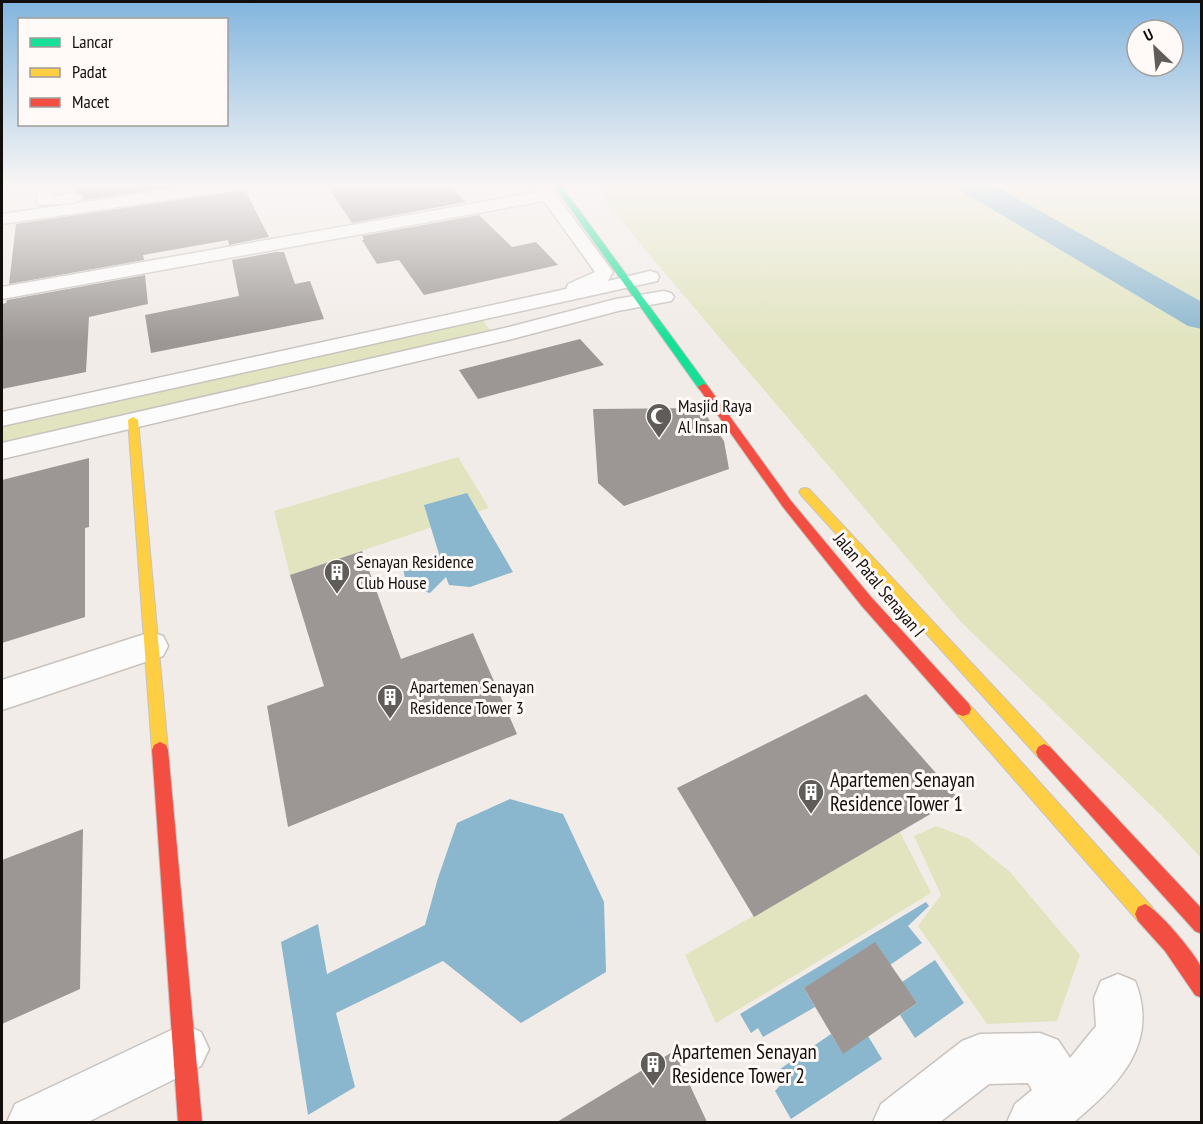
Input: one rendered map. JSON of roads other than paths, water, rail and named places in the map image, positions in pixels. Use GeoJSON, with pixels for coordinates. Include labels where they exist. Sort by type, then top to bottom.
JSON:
{"type":"FeatureCollection","features":[{"type":"Feature","properties":{"kind":"main road","name":"Jalan Patal Senayan I"},"geometry":{"type":"LineString","coordinates":[[589,236],[642,300],[787,504],[866,600],[1172,944],[1202,988]]}},
{"type":"Feature","properties":{"kind":"main road"},"geometry":{"type":"LineString","coordinates":[[646,272],[667,301]]}},
{"type":"Feature","properties":{"kind":"main road"},"geometry":{"type":"LineString","coordinates":[[133,420],[190,1122]]}},
{"type":"Feature","properties":{"kind":"main road","name":"Jalan Patal Senayan I"},"geometry":{"type":"LineString","coordinates":[[797,480],[811,499],[1202,924]]}},
{"type":"Feature","properties":{"kind":"street"},"geometry":{"type":"LineString","coordinates":[[2,293],[296,236]]}},
{"type":"Feature","properties":{"kind":"street"},"geometry":{"type":"LineString","coordinates":[[550,297],[600,278],[604,272],[580,236]]}},
{"type":"Feature","properties":{"kind":"street"},"geometry":{"type":"LineString","coordinates":[[2,419],[550,297],[628,282],[646,272]]}},
{"type":"Feature","properties":{"kind":"street"},"geometry":{"type":"LineString","coordinates":[[2,451],[512,333],[642,300],[667,301]]}},
{"type":"Feature","properties":{"kind":"street"},"geometry":{"type":"LineString","coordinates":[[496,309],[512,333]]}},
{"type":"Feature","properties":{"kind":"street"},"geometry":{"type":"LineString","coordinates":[[2,695],[151,646]]}},
{"type":"Feature","properties":{"kind":"street"},"geometry":{"type":"LineString","coordinates":[[1050,1109],[1101,1062],[1112,1046],[1120,1025],[1118,998]]}},
{"type":"Feature","properties":{"kind":"street"},"geometry":{"type":"LineString","coordinates":[[33,1122],[184,1049]]}},
{"type":"Feature","properties":{"kind":"street"},"geometry":{"type":"LineString","coordinates":[[899,1122],[980,1059],[1040,1058],[1050,1109]]}},
{"type":"Feature","properties":{"kind":"water"},"geometry":{"type":"Polygon","coordinates":[[[467,493],[513,572],[470,587],[449,585],[446,577],[430,593],[407,587],[402,564],[439,554],[424,505],[467,493]]]}},
{"type":"Feature","properties":{"kind":"water"},"geometry":{"type":"Polygon","coordinates":[[[510,799],[563,814],[604,902],[606,972],[521,1023],[443,961],[336,1013],[355,1087],[308,1115],[281,942],[318,924],[327,974],[425,925],[457,823],[510,799]]]}},
{"type":"Feature","properties":{"kind":"water"},"geometry":{"type":"Polygon","coordinates":[[[926,902],[929,906],[908,926],[922,943],[890,965],[804,988],[815,1007],[763,1037],[758,1028],[751,1033],[740,1014],[926,902]]]}},
{"type":"Feature","properties":{"kind":"water"},"geometry":{"type":"Polygon","coordinates":[[[935,960],[964,1003],[915,1038],[900,1015],[917,1003],[902,982],[935,960]]]}},
{"type":"Feature","properties":{"kind":"water"},"geometry":{"type":"Polygon","coordinates":[[[831,1034],[843,1053],[868,1036],[882,1059],[791,1119],[775,1091],[785,1080],[780,1069],[831,1034]]]}},
{"type":"Feature","properties":{"kind":"waterway"},"geometry":{"type":"LineString","coordinates":[[1061,236],[1202,318]]}},
{"type":"Feature","properties":{"kind":"place","name":"Masjid Raya Al Insan"},"geometry":{"type":"Point","coordinates":[659,439]}},
{"type":"Feature","properties":{"kind":"place","name":"Senayan Residence Club House"},"geometry":{"type":"Point","coordinates":[337,595]}},
{"type":"Feature","properties":{"kind":"place","name":"Apartemen Senayan Residence Tower 3"},"geometry":{"type":"Point","coordinates":[390,720]}},
{"type":"Feature","properties":{"kind":"place","name":"Apartemen Senayan Residence Tower 1"},"geometry":{"type":"Point","coordinates":[811,815]}},
{"type":"Feature","properties":{"kind":"place","name":"Apartemen Senayan Residence Tower 2"},"geometry":{"type":"Point","coordinates":[653,1087]}}]}
